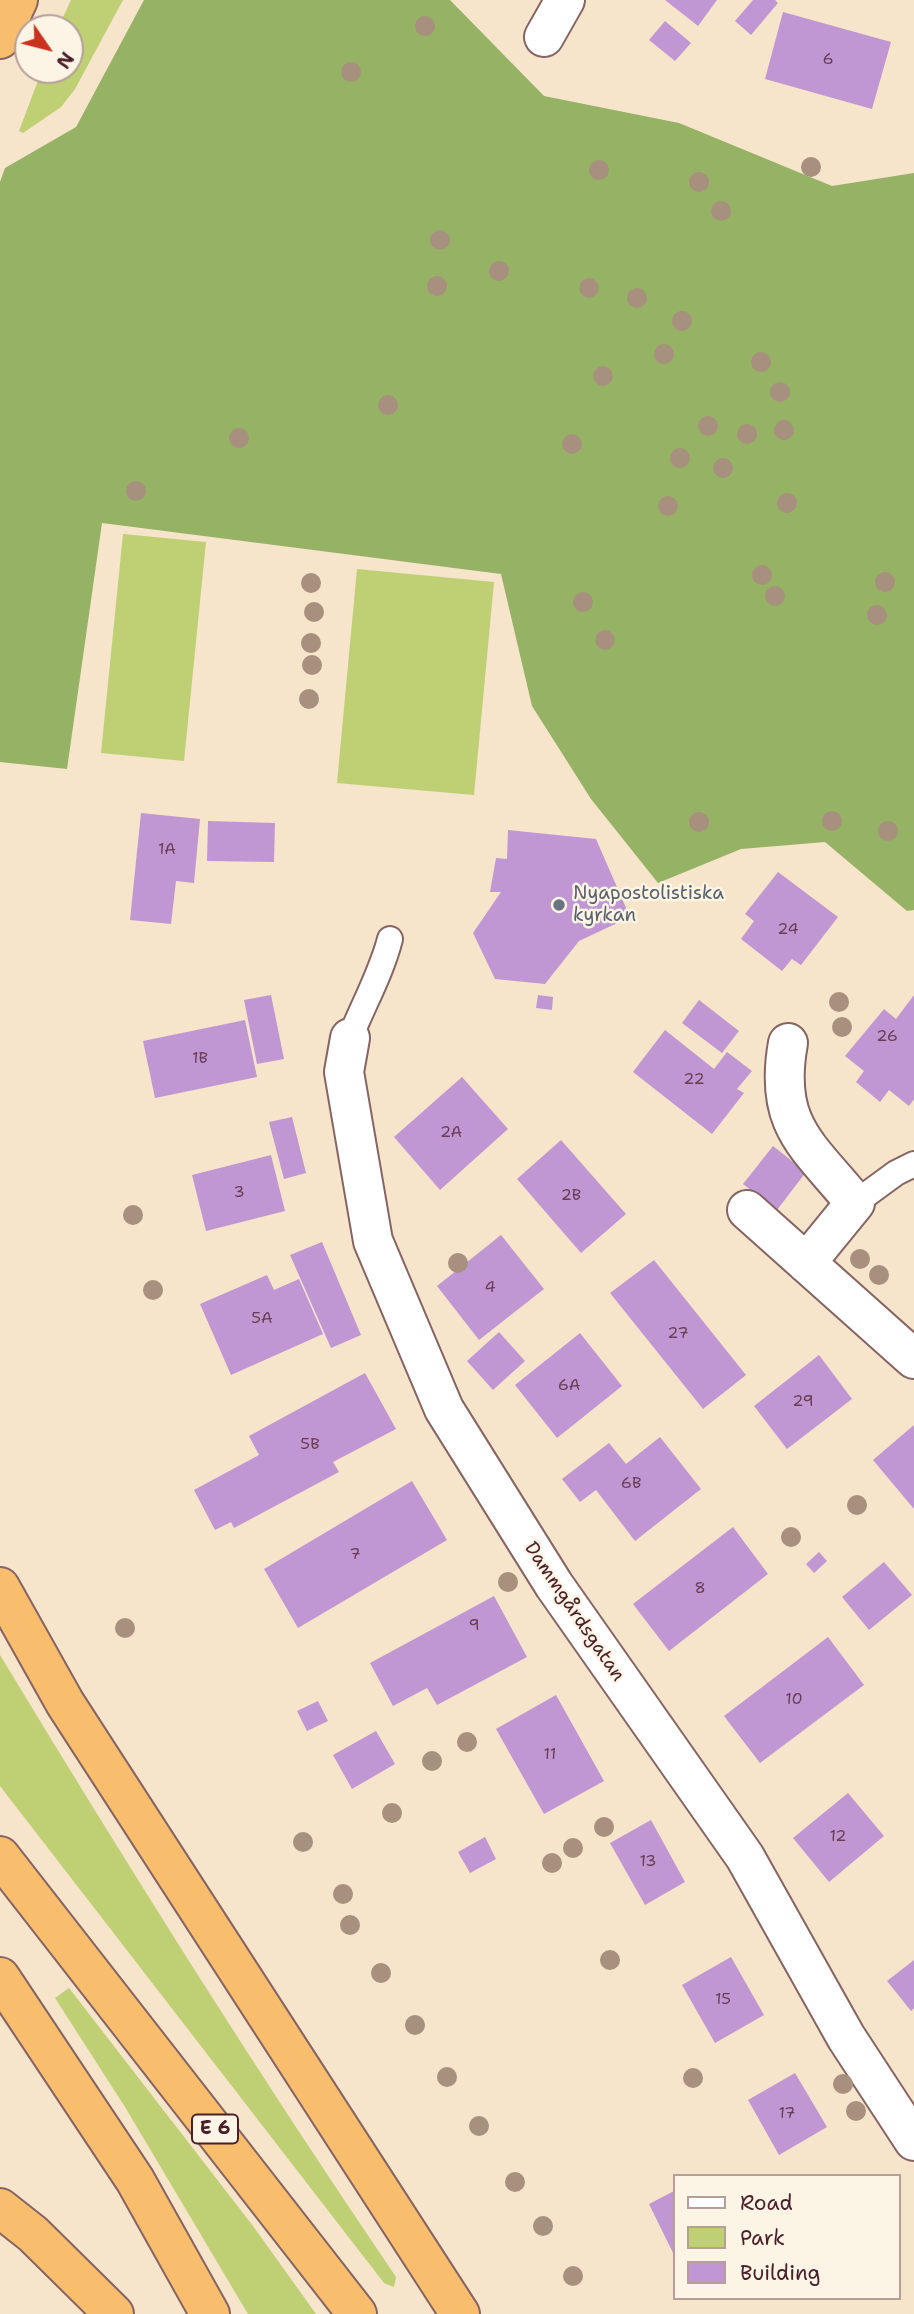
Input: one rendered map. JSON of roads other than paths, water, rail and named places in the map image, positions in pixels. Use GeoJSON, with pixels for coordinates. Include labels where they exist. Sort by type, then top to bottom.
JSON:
{"type":"FeatureCollection","features":[{"type":"Feature","properties":{"kind":"highway"},"geometry":{"type":"LineString","coordinates":[[0,39],[18,0]]}},
{"type":"Feature","properties":{"kind":"highway"},"geometry":{"type":"LineString","coordinates":[[0,1587],[65,1703],[460,2314]]}},
{"type":"Feature","properties":{"kind":"highway","name":"E 6"},"geometry":{"type":"LineString","coordinates":[[0,1856],[357,2314]]}},
{"type":"Feature","properties":{"kind":"highway"},"geometry":{"type":"LineString","coordinates":[[0,1977],[135,2180],[210,2314]]}},
{"type":"Feature","properties":{"kind":"highway"},"geometry":{"type":"LineString","coordinates":[[0,2208],[33,2234],[114,2314]]}},
{"type":"Feature","properties":{"kind":"street"},"geometry":{"type":"LineString","coordinates":[[544,37],[565,0]]}},
{"type":"Feature","properties":{"kind":"street","name":"Dammgårdsgatan"},"geometry":{"type":"LineString","coordinates":[[350,1038],[345,1083],[373,1241],[444,1409],[554,1585],[745,1857],[846,2037],[914,2141]]}},
{"type":"Feature","properties":{"kind":"street"},"geometry":{"type":"LineString","coordinates":[[788,1043],[783,1073],[786,1103],[797,1130],[814,1159],[855,1203],[806,1263]]}},
{"type":"Feature","properties":{"kind":"street"},"geometry":{"type":"LineString","coordinates":[[747,1210],[914,1359]]}},
{"type":"Feature","properties":{"kind":"lane"},"geometry":{"type":"LineString","coordinates":[[350,1038],[367,995],[383,965],[390,939]]}},
{"type":"Feature","properties":{"kind":"lane"},"geometry":{"type":"LineString","coordinates":[[855,1203],[896,1173],[914,1164]]}},
{"type":"Feature","properties":{"kind":"place","name":"Nyapostolistiska kyrkan"},"geometry":{"type":"Point","coordinates":[559,905]}}]}
